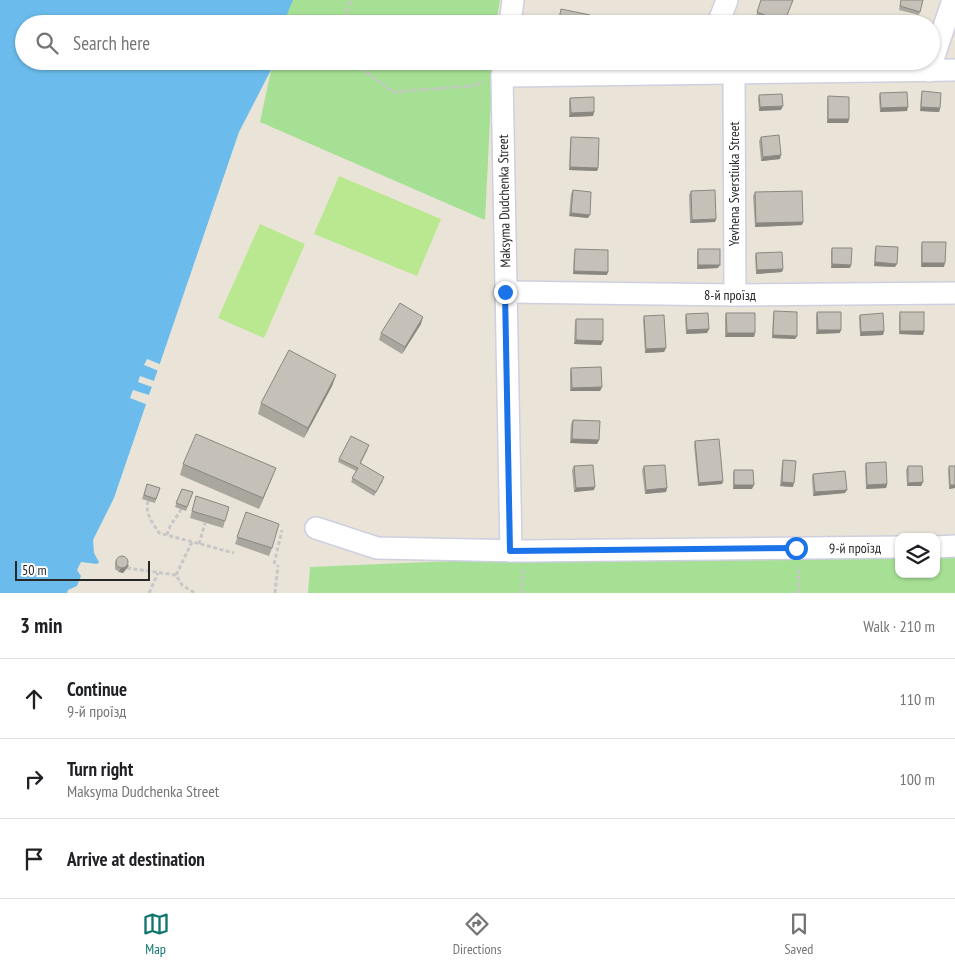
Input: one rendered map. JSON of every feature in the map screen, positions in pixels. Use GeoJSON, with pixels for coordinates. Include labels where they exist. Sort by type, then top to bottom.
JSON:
{"type":"FeatureCollection","features":[{"type":"Feature","properties":{"kind":"street"},"geometry":{"type":"LineString","coordinates":[[511,15],[513,0]]}},
{"type":"Feature","properties":{"kind":"street"},"geometry":{"type":"LineString","coordinates":[[721,15],[727,0]]}},
{"type":"Feature","properties":{"kind":"street"},"geometry":{"type":"LineString","coordinates":[[940,38],[953,0]]}},
{"type":"Feature","properties":{"kind":"street","name":"Maksyma Dudchenka Street"},"geometry":{"type":"LineString","coordinates":[[503,70],[510,551]]}},
{"type":"Feature","properties":{"kind":"street"},"geometry":{"type":"LineString","coordinates":[[718,70],[734,73],[955,70]]}},
{"type":"Feature","properties":{"kind":"street","name":"Yevhena Sverstiuka Street"},"geometry":{"type":"LineString","coordinates":[[734,73],[734,295]]}},
{"type":"Feature","properties":{"kind":"street","name":"8-й проїзд"},"geometry":{"type":"LineString","coordinates":[[505,292],[734,295],[955,293]]}},
{"type":"Feature","properties":{"kind":"street","name":"9-й проїзд"},"geometry":{"type":"LineString","coordinates":[[316,528],[377,548],[510,551],[895,547]]}},
{"type":"Feature","properties":{"kind":"street"},"geometry":{"type":"LineString","coordinates":[[940,547],[955,546]]}},
{"type":"Feature","properties":{"kind":"path"},"geometry":{"type":"LineString","coordinates":[[346,15],[350,0]]}},
{"type":"Feature","properties":{"kind":"path"},"geometry":{"type":"LineString","coordinates":[[363,70],[393,92],[472,86],[501,70]]}},
{"type":"Feature","properties":{"kind":"path"},"geometry":{"type":"LineString","coordinates":[[148,500],[146,508],[159,533],[234,553]]}},
{"type":"Feature","properties":{"kind":"path"},"geometry":{"type":"LineString","coordinates":[[167,535],[170,524],[181,509]]}},
{"type":"Feature","properties":{"kind":"path"},"geometry":{"type":"LineString","coordinates":[[199,544],[205,522]]}},
{"type":"Feature","properties":{"kind":"path"},"geometry":{"type":"LineString","coordinates":[[275,593],[276,564],[282,530]]}},
{"type":"Feature","properties":{"kind":"path"},"geometry":{"type":"LineString","coordinates":[[176,575],[192,542]]}},
{"type":"Feature","properties":{"kind":"path"},"geometry":{"type":"LineString","coordinates":[[796,548],[799,568],[798,593]]}},
{"type":"Feature","properties":{"kind":"path"},"geometry":{"type":"LineString","coordinates":[[128,568],[176,575]]}},
{"type":"Feature","properties":{"kind":"path"},"geometry":{"type":"LineString","coordinates":[[149,593],[158,573]]}},
{"type":"Feature","properties":{"kind":"path"},"geometry":{"type":"LineString","coordinates":[[176,575],[182,585],[195,593]]}},
{"type":"Feature","properties":{"kind":"green space"},"geometry":{"type":"Polygon","coordinates":[[[290,0],[500,0],[498,15],[285,15],[290,0]]]}},
{"type":"Feature","properties":{"kind":"green space"},"geometry":{"type":"Polygon","coordinates":[[[271,70],[493,70],[485,220],[260,122],[271,70]]]}},
{"type":"Feature","properties":{"kind":"green space"},"geometry":{"type":"Polygon","coordinates":[[[339,176],[441,219],[417,276],[314,234],[339,176]]]}},
{"type":"Feature","properties":{"kind":"green space"},"geometry":{"type":"Polygon","coordinates":[[[260,224],[305,244],[264,338],[218,318],[260,224]]]}},
{"type":"Feature","properties":{"kind":"green space"},"geometry":{"type":"Polygon","coordinates":[[[895,556],[895,578],[940,578],[940,556],[955,556],[955,593],[308,593],[310,567],[453,561],[895,556]]]}},
{"type":"Feature","properties":{"kind":"water"},"geometry":{"type":"Polygon","coordinates":[[[0,0],[293,0],[287,15],[15,15],[15,70],[271,70],[239,132],[114,498],[93,540],[94,553],[99,562],[97,564],[81,562],[77,570],[81,576],[77,586],[68,590],[67,593],[0,593],[0,0]]]}},
{"type":"Feature","properties":{"kind":"pier"},"geometry":{"type":"Polygon","coordinates":[[[147,359],[162,365],[148,405],[130,398],[133,390],[149,395],[152,387],[138,382],[140,376],[154,381],[159,371],[144,365],[147,359]]]}},
{"type":"Feature","properties":{"kind":"building"},"geometry":{"type":"Polygon","coordinates":[[[761,0],[793,0],[787,15],[764,15],[757,12],[761,0]]]}},
{"type":"Feature","properties":{"kind":"building"},"geometry":{"type":"Polygon","coordinates":[[[901,0],[923,0],[920,12],[900,6],[901,0]]]}},
{"type":"Feature","properties":{"kind":"building"},"geometry":{"type":"Polygon","coordinates":[[[561,9],[590,15],[560,15],[561,9]]]}},
{"type":"Feature","properties":{"kind":"building"},"geometry":{"type":"Polygon","coordinates":[[[922,91],[941,93],[940,108],[921,107],[922,91]]]}},
{"type":"Feature","properties":{"kind":"building"},"geometry":{"type":"Polygon","coordinates":[[[907,92],[908,107],[881,108],[880,93],[907,92]]]}},
{"type":"Feature","properties":{"kind":"building"},"geometry":{"type":"Polygon","coordinates":[[[782,94],[783,106],[760,107],[759,95],[782,94]]]}},
{"type":"Feature","properties":{"kind":"building"},"geometry":{"type":"Polygon","coordinates":[[[828,96],[849,97],[849,119],[828,119],[828,96]]]}},
{"type":"Feature","properties":{"kind":"building"},"geometry":{"type":"Polygon","coordinates":[[[594,97],[594,112],[571,113],[570,98],[594,97]]]}},
{"type":"Feature","properties":{"kind":"building"},"geometry":{"type":"Polygon","coordinates":[[[779,135],[781,155],[763,157],[761,137],[779,135]]]}},
{"type":"Feature","properties":{"kind":"building"},"geometry":{"type":"Polygon","coordinates":[[[571,137],[599,138],[598,168],[570,167],[571,137]]]}},
{"type":"Feature","properties":{"kind":"building"},"geometry":{"type":"Polygon","coordinates":[[[573,190],[591,192],[590,215],[571,213],[573,190]]]}},
{"type":"Feature","properties":{"kind":"building"},"geometry":{"type":"Polygon","coordinates":[[[715,190],[716,219],[692,220],[691,191],[715,190]]]}},
{"type":"Feature","properties":{"kind":"building"},"geometry":{"type":"Polygon","coordinates":[[[802,191],[803,222],[756,223],[755,192],[802,191]]]}},
{"type":"Feature","properties":{"kind":"building"},"geometry":{"type":"Polygon","coordinates":[[[922,242],[946,242],[945,263],[922,263],[922,242]]]}},
{"type":"Feature","properties":{"kind":"building"},"geometry":{"type":"Polygon","coordinates":[[[876,246],[898,247],[897,264],[875,262],[876,246]]]}},
{"type":"Feature","properties":{"kind":"building"},"geometry":{"type":"Polygon","coordinates":[[[832,248],[852,248],[851,265],[832,264],[832,248]]]}},
{"type":"Feature","properties":{"kind":"building"},"geometry":{"type":"Polygon","coordinates":[[[575,249],[608,250],[608,272],[574,271],[575,249]]]}},
{"type":"Feature","properties":{"kind":"building"},"geometry":{"type":"Polygon","coordinates":[[[698,249],[720,249],[720,265],[698,265],[698,249]]]}},
{"type":"Feature","properties":{"kind":"building"},"geometry":{"type":"Polygon","coordinates":[[[782,252],[783,269],[757,270],[756,253],[782,252]]]}},
{"type":"Feature","properties":{"kind":"building"},"geometry":{"type":"Polygon","coordinates":[[[400,303],[423,317],[405,347],[381,333],[400,303]]]}},
{"type":"Feature","properties":{"kind":"building"},"geometry":{"type":"Polygon","coordinates":[[[774,311],[797,312],[797,336],[773,335],[774,311]]]}},
{"type":"Feature","properties":{"kind":"building"},"geometry":{"type":"Polygon","coordinates":[[[817,312],[841,312],[841,330],[818,330],[817,312]]]}},
{"type":"Feature","properties":{"kind":"building"},"geometry":{"type":"Polygon","coordinates":[[[900,312],[924,312],[924,331],[900,331],[900,312]]]}},
{"type":"Feature","properties":{"kind":"building"},"geometry":{"type":"Polygon","coordinates":[[[708,313],[709,329],[687,330],[686,314],[708,313]]]}},
{"type":"Feature","properties":{"kind":"building"},"geometry":{"type":"Polygon","coordinates":[[[726,313],[755,313],[755,333],[727,333],[726,313]]]}},
{"type":"Feature","properties":{"kind":"building"},"geometry":{"type":"Polygon","coordinates":[[[883,313],[884,331],[861,332],[860,315],[883,313]]]}},
{"type":"Feature","properties":{"kind":"building"},"geometry":{"type":"Polygon","coordinates":[[[664,315],[666,348],[646,349],[644,316],[664,315]]]}},
{"type":"Feature","properties":{"kind":"building"},"geometry":{"type":"Polygon","coordinates":[[[576,319],[603,319],[603,341],[576,340],[576,319]]]}},
{"type":"Feature","properties":{"kind":"building"},"geometry":{"type":"Polygon","coordinates":[[[289,350],[336,375],[308,428],[261,403],[289,350]]]}},
{"type":"Feature","properties":{"kind":"building"},"geometry":{"type":"Polygon","coordinates":[[[601,367],[602,387],[572,388],[571,368],[601,367]]]}},
{"type":"Feature","properties":{"kind":"building"},"geometry":{"type":"Polygon","coordinates":[[[573,420],[600,421],[599,440],[572,439],[573,420]]]}},
{"type":"Feature","properties":{"kind":"building"},"geometry":{"type":"Polygon","coordinates":[[[196,434],[276,468],[263,498],[183,464],[196,434]]]}},
{"type":"Feature","properties":{"kind":"building"},"geometry":{"type":"Polygon","coordinates":[[[351,436],[369,445],[360,463],[384,477],[376,492],[352,478],[358,468],[339,459],[351,436]]]}},
{"type":"Feature","properties":{"kind":"building"},"geometry":{"type":"Polygon","coordinates":[[[719,439],[723,481],[699,483],[695,441],[719,439]]]}},
{"type":"Feature","properties":{"kind":"building"},"geometry":{"type":"Polygon","coordinates":[[[783,460],[796,461],[794,483],[782,482],[783,460]]]}},
{"type":"Feature","properties":{"kind":"building"},"geometry":{"type":"Polygon","coordinates":[[[886,462],[887,484],[867,485],[866,463],[886,462]]]}},
{"type":"Feature","properties":{"kind":"building"},"geometry":{"type":"Polygon","coordinates":[[[593,465],[595,487],[576,488],[574,466],[593,465]]]}},
{"type":"Feature","properties":{"kind":"building"},"geometry":{"type":"Polygon","coordinates":[[[665,465],[667,488],[646,490],[644,466],[665,465]]]}},
{"type":"Feature","properties":{"kind":"building"},"geometry":{"type":"Polygon","coordinates":[[[908,466],[922,466],[923,482],[908,483],[908,466]]]}},
{"type":"Feature","properties":{"kind":"building"},"geometry":{"type":"Polygon","coordinates":[[[949,466],[955,466],[955,485],[950,485],[949,466]]]}},
{"type":"Feature","properties":{"kind":"building"},"geometry":{"type":"Polygon","coordinates":[[[734,470],[753,470],[754,485],[734,485],[734,470]]]}},
{"type":"Feature","properties":{"kind":"building"},"geometry":{"type":"Polygon","coordinates":[[[845,471],[847,490],[815,492],[813,474],[845,471]]]}},
{"type":"Feature","properties":{"kind":"building"},"geometry":{"type":"Polygon","coordinates":[[[147,484],[160,488],[156,499],[144,495],[147,484]]]}},
{"type":"Feature","properties":{"kind":"building"},"geometry":{"type":"Polygon","coordinates":[[[182,489],[193,492],[187,507],[176,503],[182,489]]]}},
{"type":"Feature","properties":{"kind":"building"},"geometry":{"type":"Polygon","coordinates":[[[196,496],[229,507],[225,521],[192,511],[196,496]]]}},
{"type":"Feature","properties":{"kind":"building"},"geometry":{"type":"Polygon","coordinates":[[[246,512],[279,524],[272,548],[237,537],[246,512]]]}},
{"type":"Feature","properties":{"kind":"building"},"geometry":{"type":"Polygon","coordinates":[[[120,556],[124,556],[128,562],[124,568],[120,568],[116,564],[116,560],[120,556]]]}},
{"type":"Feature","properties":{"kind":"route"},"geometry":{"type":"LineString","coordinates":[[505,292],[510,551],[796,548]]}}]}
